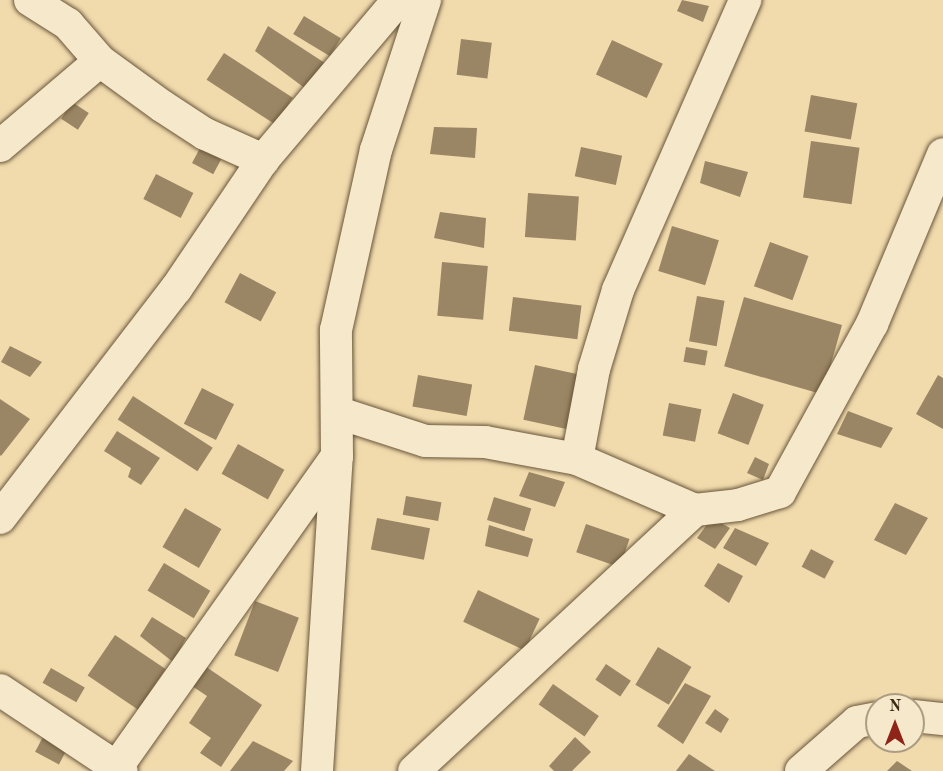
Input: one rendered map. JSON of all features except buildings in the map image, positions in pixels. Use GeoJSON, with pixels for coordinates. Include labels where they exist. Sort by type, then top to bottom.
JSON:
{"type":"FeatureCollection","features":[{"type":"Feature","properties":{"kind":"street"},"geometry":{"type":"LineString","coordinates":[[30,0],[68,24],[100,61],[205,134],[263,160]]}},
{"type":"Feature","properties":{"kind":"street"},"geometry":{"type":"LineString","coordinates":[[0,518],[176,289],[263,160],[398,0]]}},
{"type":"Feature","properties":{"kind":"street"},"geometry":{"type":"LineString","coordinates":[[317,771],[339,413],[336,330],[354,238],[425,0]]}},
{"type":"Feature","properties":{"kind":"street"},"geometry":{"type":"LineString","coordinates":[[577,459],[594,369],[618,290],[745,0]]}},
{"type":"Feature","properties":{"kind":"street"},"geometry":{"type":"LineString","coordinates":[[0,146],[100,61]]}},
{"type":"Feature","properties":{"kind":"street"},"geometry":{"type":"LineString","coordinates":[[339,413],[425,441],[485,442],[577,459],[695,510],[738,506],[780,492],[872,324],[943,154]]}},
{"type":"Feature","properties":{"kind":"street"},"geometry":{"type":"LineString","coordinates":[[0,690],[117,770],[337,456]]}},
{"type":"Feature","properties":{"kind":"street"},"geometry":{"type":"LineString","coordinates":[[414,771],[695,510]]}},
{"type":"Feature","properties":{"kind":"street"},"geometry":{"type":"LineString","coordinates":[[925,717],[943,719]]}},
{"type":"Feature","properties":{"kind":"street"},"geometry":{"type":"LineString","coordinates":[[801,771],[857,722],[865,720]]}}]}
